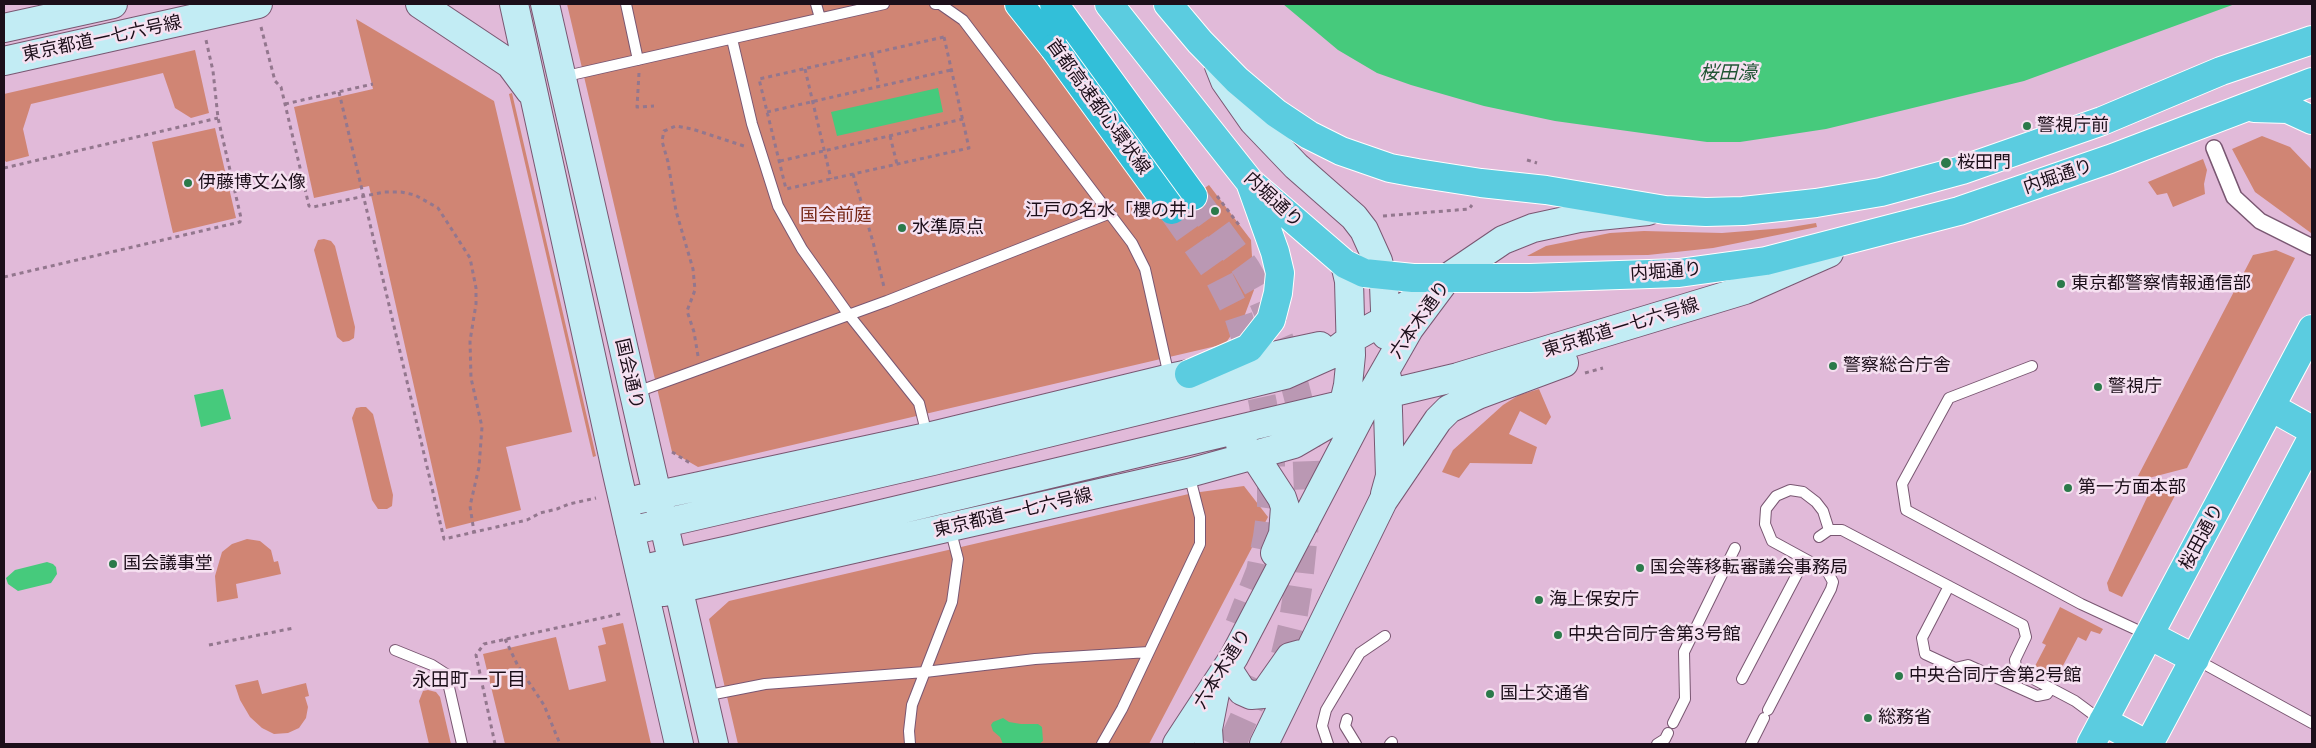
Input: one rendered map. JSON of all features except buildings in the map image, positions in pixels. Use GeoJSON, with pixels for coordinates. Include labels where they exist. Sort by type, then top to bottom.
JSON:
{"type":"FeatureCollection","features":[{"type":"Feature","properties":{"kind":"highway"},"geometry":{"type":"LineString","coordinates":[[1019,4],[1054,48]]}},
{"type":"Feature","properties":{"kind":"highway","name":"首都高速都心環状線"},"geometry":{"type":"LineString","coordinates":[[1026,4],[1054,48],[1182,203],[1054,4]]}},
{"type":"Feature","properties":{"kind":"highway","name":"内堀通り"},"geometry":{"type":"LineString","coordinates":[[1109,4],[1250,182],[1345,264],[1364,273],[1382,276],[1530,278],[1679,273],[1766,261],[1865,237],[1959,211],[2110,159],[2312,82]]}},
{"type":"Feature","properties":{"kind":"highway"},"geometry":{"type":"LineString","coordinates":[[1168,4],[1237,80],[1276,113],[1310,135],[1365,160],[1417,173],[1546,190],[1665,210],[1706,212],[1752,210],[1816,203],[1899,187],[1962,170],[2102,122],[2221,71],[2312,40]]}},
{"type":"Feature","properties":{"kind":"highway"},"geometry":{"type":"LineString","coordinates":[[2243,107],[2288,109],[2312,120]]}},
{"type":"Feature","properties":{"kind":"highway"},"geometry":{"type":"LineString","coordinates":[[1180,376],[1249,348],[1271,320],[1278,293],[1280,273],[1275,252],[1250,182]]}},
{"type":"Feature","properties":{"kind":"highway","name":"桜田通り"},"geometry":{"type":"LineString","coordinates":[[2097,733],[2312,329]]}},
{"type":"Feature","properties":{"kind":"highway"},"geometry":{"type":"LineString","coordinates":[[2270,407],[2312,430]]}},
{"type":"Feature","properties":{"kind":"highway"},"geometry":{"type":"LineString","coordinates":[[2097,733],[2148,744],[2312,438]]}},
{"type":"Feature","properties":{"kind":"highway"},"geometry":{"type":"LineString","coordinates":[[2149,636],[2195,659]]}},
{"type":"Feature","properties":{"kind":"main road","name":"東京都道一七六号線"},"geometry":{"type":"LineString","coordinates":[[4,28],[113,4]]}},
{"type":"Feature","properties":{"kind":"main road"},"geometry":{"type":"LineString","coordinates":[[420,4],[510,64],[522,78],[536,101]]}},
{"type":"Feature","properties":{"kind":"main road","name":"国会通り"},"geometry":{"type":"LineString","coordinates":[[514,4],[679,744]]}},
{"type":"Feature","properties":{"kind":"main road","name":"国会通り"},"geometry":{"type":"LineString","coordinates":[[545,4],[714,744]]}},
{"type":"Feature","properties":{"kind":"main road","name":"東京都道一七六号線"},"geometry":{"type":"LineString","coordinates":[[4,61],[259,15]]}},
{"type":"Feature","properties":{"kind":"main road"},"geometry":{"type":"LineString","coordinates":[[1214,56],[1225,81],[1253,121],[1296,166],[1354,217],[1364,230],[1378,261],[1382,276],[1387,368],[1358,400]]}},
{"type":"Feature","properties":{"kind":"main road","name":"六本木通り"},"geometry":{"type":"LineString","coordinates":[[1387,368],[1409,329],[1447,278],[1503,240],[1534,228],[1579,218],[1665,210]]}},
{"type":"Feature","properties":{"kind":"main road","name":"東京都道一七六号線"},"geometry":{"type":"LineString","coordinates":[[642,583],[1216,435],[1458,377],[1745,290],[1865,237]]}},
{"type":"Feature","properties":{"kind":"main road","name":"六本木通り"},"geometry":{"type":"LineString","coordinates":[[1176,744],[1226,670],[1324,487],[1358,400],[1351,339],[1349,280],[1345,264]]}},
{"type":"Feature","properties":{"kind":"main road"},"geometry":{"type":"LineString","coordinates":[[630,531],[1285,375],[1330,355],[1351,339],[1385,320],[1447,278]]}},
{"type":"Feature","properties":{"kind":"main road"},"geometry":{"type":"LineString","coordinates":[[1264,744],[1384,501],[1438,420],[1448,409],[1478,395],[1614,346],[1670,314]]}},
{"type":"Feature","properties":{"kind":"main road"},"geometry":{"type":"LineString","coordinates":[[624,503],[927,436],[1180,376],[1280,356],[1351,339]]}},
{"type":"Feature","properties":{"kind":"main road"},"geometry":{"type":"LineString","coordinates":[[1285,375],[1324,378],[1358,400],[1389,443],[1390,476],[1384,501]]}},
{"type":"Feature","properties":{"kind":"main road","name":"東京都道一七六号線"},"geometry":{"type":"LineString","coordinates":[[676,575],[950,527],[1189,473],[1294,444],[1358,400]]}},
{"type":"Feature","properties":{"kind":"main road"},"geometry":{"type":"LineString","coordinates":[[1209,744],[1208,729],[1226,670],[1283,534],[1286,514],[1282,498],[1254,455],[1238,442],[1216,435]]}},
{"type":"Feature","properties":{"kind":"main road"},"geometry":{"type":"LineString","coordinates":[[1226,670],[1242,692],[1251,695],[1264,694],[1290,658],[1310,651]]}},
{"type":"Feature","properties":{"kind":"street"},"geometry":{"type":"LineString","coordinates":[[2214,148],[2234,197],[2260,222],[2312,247]]}},
{"type":"Feature","properties":{"kind":"lane"},"geometry":{"type":"LineString","coordinates":[[626,4],[638,60]]}},
{"type":"Feature","properties":{"kind":"lane"},"geometry":{"type":"LineString","coordinates":[[816,4],[820,18]]}},
{"type":"Feature","properties":{"kind":"lane"},"geometry":{"type":"LineString","coordinates":[[561,78],[884,4]]}},
{"type":"Feature","properties":{"kind":"lane"},"geometry":{"type":"LineString","coordinates":[[935,4],[940,4],[963,20],[1108,214],[1132,243],[1145,269],[1180,376]]}},
{"type":"Feature","properties":{"kind":"lane"},"geometry":{"type":"LineString","coordinates":[[732,39],[752,124],[778,206],[802,249],[849,314],[919,403],[927,436]]}},
{"type":"Feature","properties":{"kind":"lane"},"geometry":{"type":"LineString","coordinates":[[633,393],[887,301],[1108,214]]}},
{"type":"Feature","properties":{"kind":"lane"},"geometry":{"type":"LineString","coordinates":[[2032,366],[1949,398],[1902,484],[1906,510],[2081,604],[2149,636]]}},
{"type":"Feature","properties":{"kind":"lane"},"geometry":{"type":"LineString","coordinates":[[1102,744],[1200,544],[1200,517],[1189,473]]}},
{"type":"Feature","properties":{"kind":"lane"},"geometry":{"type":"LineString","coordinates":[[1751,744],[1832,589],[1832,576],[1827,570],[1772,541],[1765,524],[1766,509],[1776,496],[1790,490],[1803,492],[1816,502],[1823,511],[1829,530]]}},
{"type":"Feature","properties":{"kind":"lane"},"geometry":{"type":"LineString","coordinates":[[910,744],[909,731],[912,704],[952,602],[958,559],[950,527]]}},
{"type":"Feature","properties":{"kind":"lane"},"geometry":{"type":"LineString","coordinates":[[1819,537],[1829,530],[1842,530],[2023,625],[2026,637],[2015,660],[2016,667],[2022,673],[2075,701],[2097,733]]}},
{"type":"Feature","properties":{"kind":"lane"},"geometry":{"type":"LineString","coordinates":[[1673,723],[1685,699],[1684,652],[1735,548]]}},
{"type":"Feature","properties":{"kind":"lane"},"geometry":{"type":"LineString","coordinates":[[1742,680],[1805,558]]}},
{"type":"Feature","properties":{"kind":"lane"},"geometry":{"type":"LineString","coordinates":[[1949,586],[1922,638],[1925,654],[1954,668],[1968,665],[2037,696],[2047,694],[2051,688]]}},
{"type":"Feature","properties":{"kind":"lane"},"geometry":{"type":"LineString","coordinates":[[1328,744],[1324,737],[1322,726],[1326,710],[1360,653],[1386,636]]}},
{"type":"Feature","properties":{"kind":"lane"},"geometry":{"type":"LineString","coordinates":[[395,650],[432,665],[446,674],[462,744]]}},
{"type":"Feature","properties":{"kind":"lane"},"geometry":{"type":"LineString","coordinates":[[703,696],[765,684],[925,672],[1035,659],[1148,652]]}},
{"type":"Feature","properties":{"kind":"lane"},"geometry":{"type":"LineString","coordinates":[[2195,659],[2312,723]]}},
{"type":"Feature","properties":{"kind":"lane"},"geometry":{"type":"LineString","coordinates":[[1347,719],[1345,726],[1356,744]]}},
{"type":"Feature","properties":{"kind":"lane"},"geometry":{"type":"LineString","coordinates":[[1657,744],[1665,739],[1668,733]]}},
{"type":"Feature","properties":{"kind":"path"},"geometry":{"type":"LineString","coordinates":[[259,15],[268,59],[275,81],[281,87],[309,206],[313,207],[384,192],[401,192],[429,201],[438,208],[470,258],[476,288],[476,304],[470,341],[471,378],[482,427],[479,467],[470,506],[474,532]]}},
{"type":"Feature","properties":{"kind":"path"},"geometry":{"type":"LineString","coordinates":[[759,79],[944,37],[969,148],[786,189]]}},
{"type":"Feature","properties":{"kind":"path"},"geometry":{"type":"LineString","coordinates":[[4,276],[240,222],[241,218],[218,118],[213,71],[206,39]]}},
{"type":"Feature","properties":{"kind":"path"},"geometry":{"type":"LineString","coordinates":[[872,54],[879,86]]}},
{"type":"Feature","properties":{"kind":"path"},"geometry":{"type":"LineString","coordinates":[[638,60],[640,83],[637,107],[654,106]]}},
{"type":"Feature","properties":{"kind":"path"},"geometry":{"type":"LineString","coordinates":[[805,68],[831,179]]}},
{"type":"Feature","properties":{"kind":"path"},"geometry":{"type":"LineString","coordinates":[[767,112],[952,70]]}},
{"type":"Feature","properties":{"kind":"path"},"geometry":{"type":"LineString","coordinates":[[285,104],[373,84]]}},
{"type":"Feature","properties":{"kind":"path"},"geometry":{"type":"LineString","coordinates":[[340,92],[444,539],[527,520],[540,513],[596,498]]}},
{"type":"Feature","properties":{"kind":"path"},"geometry":{"type":"LineString","coordinates":[[4,168],[218,118]]}},
{"type":"Feature","properties":{"kind":"path"},"geometry":{"type":"LineString","coordinates":[[779,161],[963,119]]}},
{"type":"Feature","properties":{"kind":"path"},"geometry":{"type":"LineString","coordinates":[[701,368],[695,347],[694,332],[687,312],[695,290],[693,268],[676,212],[668,162],[662,141],[664,131],[676,126],[692,129],[761,151]]}},
{"type":"Feature","properties":{"kind":"path"},"geometry":{"type":"LineString","coordinates":[[890,136],[897,164]]}},
{"type":"Feature","properties":{"kind":"path"},"geometry":{"type":"LineString","coordinates":[[853,174],[873,242],[887,301]]}},
{"type":"Feature","properties":{"kind":"path"},"geometry":{"type":"LineString","coordinates":[[1381,216],[1469,209],[1474,203]]}},
{"type":"Feature","properties":{"kind":"path"},"geometry":{"type":"LineString","coordinates":[[1582,368],[1585,374],[1603,368]]}},
{"type":"Feature","properties":{"kind":"path"},"geometry":{"type":"LineString","coordinates":[[495,744],[476,655],[484,644],[624,614]]}},
{"type":"Feature","properties":{"kind":"path"},"geometry":{"type":"LineString","coordinates":[[209,645],[294,628]]}},
{"type":"Feature","properties":{"kind":"path"},"geometry":{"type":"LineString","coordinates":[[505,639],[518,666],[544,704],[560,744]]}},
{"type":"Feature","properties":{"kind":"green space","name":"国会前庭"},"geometry":{"type":"Polygon","coordinates":[[[567,4],[1004,4],[1162,217],[1209,185],[1251,240],[1254,290],[1244,317],[1225,344],[698,467],[672,452],[567,4]]]}},
{"type":"Feature","properties":{"kind":"green space"},"geometry":{"type":"Polygon","coordinates":[[[356,19],[494,101],[572,432],[506,447],[521,510],[446,529],[369,186],[314,198],[294,107],[373,89],[356,19]]]}},
{"type":"Feature","properties":{"kind":"green space"},"geometry":{"type":"Polygon","coordinates":[[[195,50],[209,113],[191,118],[175,108],[163,73],[31,104],[23,129],[29,156],[6,162],[4,159],[4,94],[195,50]]]}},
{"type":"Feature","properties":{"kind":"green space"},"geometry":{"type":"Polygon","coordinates":[[[512,93],[596,456],[593,457],[509,94],[512,93]]]}},
{"type":"Feature","properties":{"kind":"green space"},"geometry":{"type":"Polygon","coordinates":[[[215,128],[236,218],[173,233],[152,142],[215,128]]]}},
{"type":"Feature","properties":{"kind":"green space"},"geometry":{"type":"Polygon","coordinates":[[[2262,136],[2290,147],[2312,170],[2311,233],[2255,192],[2232,149],[2262,136]]]}},
{"type":"Feature","properties":{"kind":"green space"},"geometry":{"type":"Polygon","coordinates":[[[2203,159],[2207,170],[2204,184],[2205,194],[2173,207],[2167,193],[2157,195],[2148,182],[2203,159]]]}},
{"type":"Feature","properties":{"kind":"green space"},"geometry":{"type":"Polygon","coordinates":[[[1816,223],[1817,227],[1713,248],[1648,255],[1527,256],[1546,246],[1610,233],[1644,231],[1722,233],[1785,228],[1816,223]]]}},
{"type":"Feature","properties":{"kind":"green space"},"geometry":{"type":"Polygon","coordinates":[[[318,240],[331,241],[335,246],[355,327],[354,338],[349,341],[343,342],[337,337],[314,250],[318,240]]]}},
{"type":"Feature","properties":{"kind":"green space"},"geometry":{"type":"Polygon","coordinates":[[[2276,250],[2295,258],[2187,468],[2145,479],[2138,476],[2253,255],[2276,250]]]}},
{"type":"Feature","properties":{"kind":"green space"},"geometry":{"type":"Polygon","coordinates":[[[1539,389],[1551,417],[1546,425],[1520,411],[1509,434],[1537,447],[1532,464],[1470,463],[1459,478],[1442,472],[1453,450],[1503,405],[1519,395],[1539,389]]]}},
{"type":"Feature","properties":{"kind":"green space"},"geometry":{"type":"Polygon","coordinates":[[[366,407],[373,414],[393,495],[392,506],[387,509],[378,509],[372,500],[352,418],[356,408],[366,407]]]}},
{"type":"Feature","properties":{"kind":"green space"},"geometry":{"type":"Polygon","coordinates":[[[2181,484],[2122,597],[2109,591],[2107,583],[2150,491],[2181,484]]]}},
{"type":"Feature","properties":{"kind":"green space"},"geometry":{"type":"Polygon","coordinates":[[[1244,486],[1268,517],[1149,744],[738,744],[709,619],[729,601],[1193,493],[1244,486]]]}},
{"type":"Feature","properties":{"kind":"green space"},"geometry":{"type":"Polygon","coordinates":[[[247,539],[260,541],[271,550],[274,562],[278,561],[281,574],[236,584],[238,598],[217,602],[215,576],[222,552],[232,544],[247,539]]]}},
{"type":"Feature","properties":{"kind":"green space"},"geometry":{"type":"Polygon","coordinates":[[[2060,607],[2103,629],[2100,634],[2091,631],[2086,641],[2078,637],[2056,679],[2034,668],[2046,645],[2042,643],[2060,607]]]}},
{"type":"Feature","properties":{"kind":"green space"},"geometry":{"type":"Polygon","coordinates":[[[623,623],[651,744],[505,744],[483,654],[556,637],[569,690],[606,681],[598,646],[606,644],[602,628],[623,623]]]}},
{"type":"Feature","properties":{"kind":"green space"},"geometry":{"type":"Polygon","coordinates":[[[258,680],[262,694],[306,683],[309,696],[305,697],[308,707],[306,718],[299,728],[288,733],[274,734],[262,728],[250,717],[240,700],[235,685],[258,680]]]}},
{"type":"Feature","properties":{"kind":"green space"},"geometry":{"type":"Polygon","coordinates":[[[423,691],[436,692],[440,697],[451,744],[429,744],[419,701],[423,691]]]}},
{"type":"Feature","properties":{"kind":"water","name":"桜田濠"},"geometry":{"type":"Polygon","coordinates":[[[1283,4],[2235,4],[2024,81],[1826,129],[1740,142],[1707,142],[1555,121],[1484,106],[1411,85],[1377,73],[1338,50],[1283,4]]]}},
{"type":"Feature","properties":{"kind":"water"},"geometry":{"type":"Polygon","coordinates":[[[938,88],[943,112],[837,136],[831,112],[938,88]]]}},
{"type":"Feature","properties":{"kind":"water"},"geometry":{"type":"Polygon","coordinates":[[[223,389],[231,419],[201,427],[194,395],[223,389]]]}},
{"type":"Feature","properties":{"kind":"water"},"geometry":{"type":"Polygon","coordinates":[[[47,562],[56,567],[57,574],[51,583],[18,591],[8,584],[6,578],[15,570],[47,562]]]}},
{"type":"Feature","properties":{"kind":"water"},"geometry":{"type":"Polygon","coordinates":[[[1003,718],[1009,722],[1038,724],[1042,727],[1043,741],[1039,744],[1003,744],[1000,737],[993,731],[991,725],[993,722],[1003,718]]]}},
{"type":"Feature","properties":{"kind":"tunnel"},"geometry":{"type":"LineString","coordinates":[[1193,196],[1246,268],[1258,289],[1288,359],[1301,409],[1306,440],[1308,494],[1299,582],[1292,626],[1279,679]]}},
{"type":"Feature","properties":{"kind":"tunnel"},"geometry":{"type":"LineString","coordinates":[[1172,210],[1216,272],[1238,315],[1256,371],[1263,404],[1271,461],[1271,507],[1260,571],[1239,625]]}},
{"type":"Feature","properties":{"kind":"tunnel"},"geometry":{"type":"LineString","coordinates":[[1232,744],[1264,673]]}},
{"type":"Feature","properties":{"kind":"place","name":"警視庁前"},"geometry":{"type":"Point","coordinates":[2027,126]}},
{"type":"Feature","properties":{"kind":"place","name":"桜田門"},"geometry":{"type":"Point","coordinates":[1946,163]}},
{"type":"Feature","properties":{"kind":"place","name":"伊藤博文公像"},"geometry":{"type":"Point","coordinates":[188,183]}},
{"type":"Feature","properties":{"kind":"place","name":"江戸の名水「櫻の井」"},"geometry":{"type":"Point","coordinates":[1215,211]}},
{"type":"Feature","properties":{"kind":"place","name":"水準原点"},"geometry":{"type":"Point","coordinates":[902,228]}},
{"type":"Feature","properties":{"kind":"place","name":"東京都警察情報通信部"},"geometry":{"type":"Point","coordinates":[2061,284]}},
{"type":"Feature","properties":{"kind":"place","name":"警察総合庁舎"},"geometry":{"type":"Point","coordinates":[1833,366]}},
{"type":"Feature","properties":{"kind":"place","name":"警視庁"},"geometry":{"type":"Point","coordinates":[2098,387]}},
{"type":"Feature","properties":{"kind":"place","name":"第一方面本部"},"geometry":{"type":"Point","coordinates":[2068,488]}},
{"type":"Feature","properties":{"kind":"place","name":"国会議事堂"},"geometry":{"type":"Point","coordinates":[113,564]}},
{"type":"Feature","properties":{"kind":"place","name":"国会等移転審議会事務局"},"geometry":{"type":"Point","coordinates":[1640,568]}},
{"type":"Feature","properties":{"kind":"place","name":"海上保安庁"},"geometry":{"type":"Point","coordinates":[1539,600]}},
{"type":"Feature","properties":{"kind":"place","name":"中央合同庁舎第3号館"},"geometry":{"type":"Point","coordinates":[1558,635]}},
{"type":"Feature","properties":{"kind":"place","name":"中央合同庁舎第2号館"},"geometry":{"type":"Point","coordinates":[1899,676]}},
{"type":"Feature","properties":{"kind":"place","name":"国土交通省"},"geometry":{"type":"Point","coordinates":[1490,694]}},
{"type":"Feature","properties":{"kind":"place","name":"総務省"},"geometry":{"type":"Point","coordinates":[1868,718]}},
{"type":"Feature","properties":{"kind":"district","name":"永田町一丁目"},"geometry":{"type":"Point","coordinates":[469,681]}}]}
